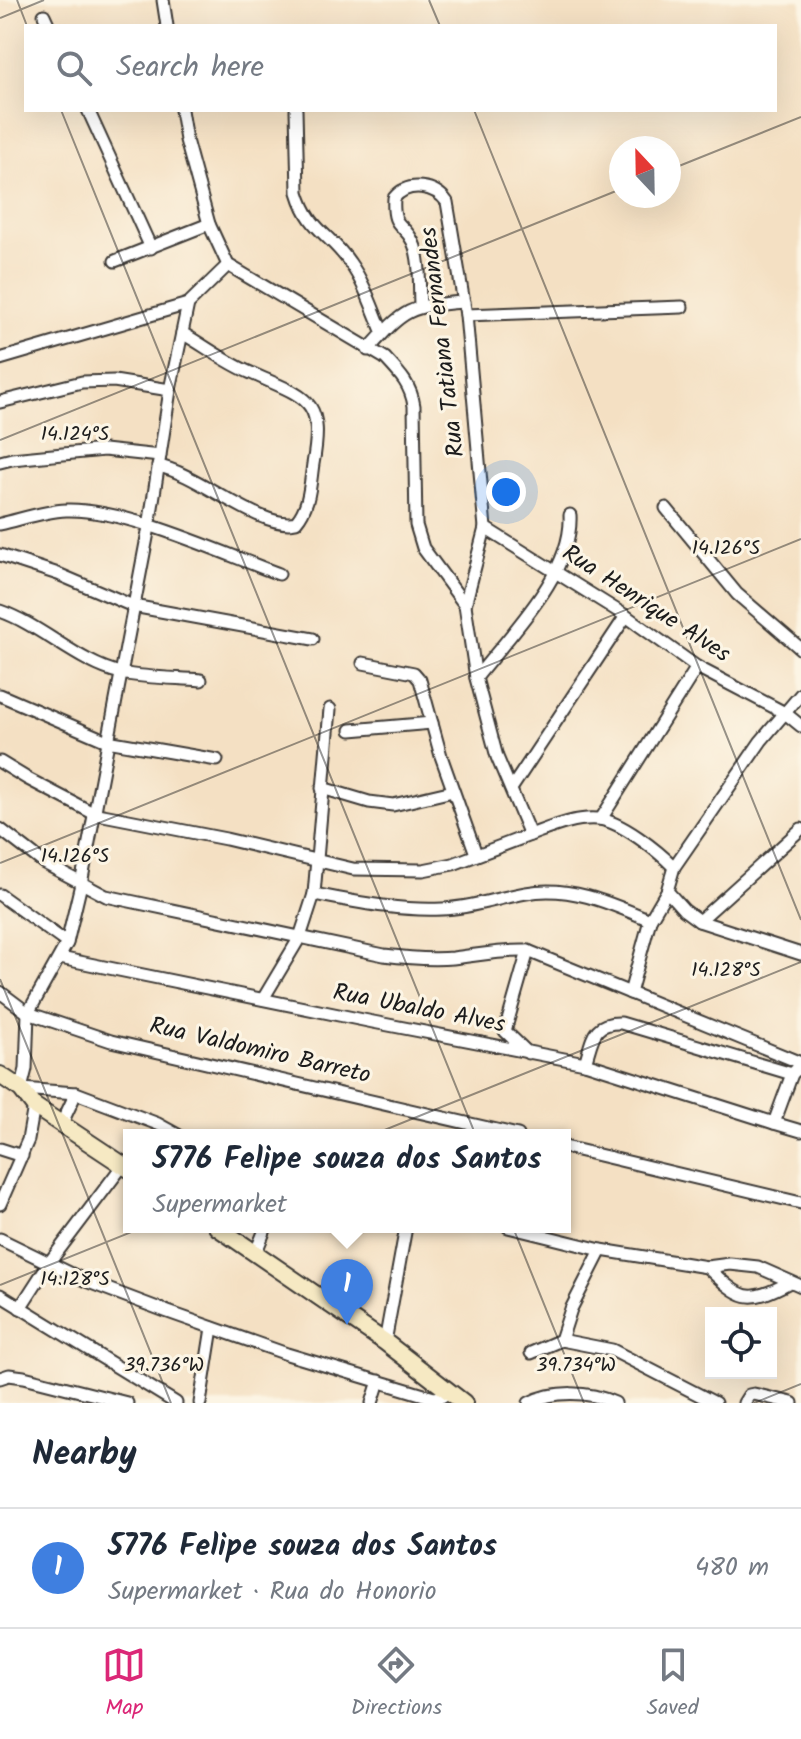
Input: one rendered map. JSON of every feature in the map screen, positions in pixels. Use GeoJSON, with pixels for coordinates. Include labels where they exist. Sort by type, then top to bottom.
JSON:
{"type":"FeatureCollection","features":[{"type":"Feature","properties":{"kind":"street"},"geometry":{"type":"LineString","coordinates":[[163,0],[167,24]]}},
{"type":"Feature","properties":{"kind":"street"},"geometry":{"type":"LineString","coordinates":[[89,112],[151,248]]}},
{"type":"Feature","properties":{"kind":"street"},"geometry":{"type":"LineString","coordinates":[[181,112],[209,224],[228,265],[385,358],[412,392],[416,525],[423,548],[465,605],[476,678],[497,757],[530,835]]}},
{"type":"Feature","properties":{"kind":"street"},"geometry":{"type":"LineString","coordinates":[[296,112],[298,192],[302,205],[313,225],[350,262],[383,333]]}},
{"type":"Feature","properties":{"kind":"street","name":"Rua Tatiana Fernandes"},"geometry":{"type":"LineString","coordinates":[[420,305],[413,241],[397,225],[393,208],[394,198],[408,188],[432,188],[441,192],[447,202],[465,308],[485,528],[465,605]]}},
{"type":"Feature","properties":{"kind":"street"},"geometry":{"type":"LineString","coordinates":[[115,261],[209,224]]}},
{"type":"Feature","properties":{"kind":"street"},"geometry":{"type":"LineString","coordinates":[[0,359],[188,304],[228,265]]}},
{"type":"Feature","properties":{"kind":"street"},"geometry":{"type":"LineString","coordinates":[[21,1089],[26,1069],[28,1013],[67,943],[81,884],[188,304]]}},
{"type":"Feature","properties":{"kind":"street"},"geometry":{"type":"LineString","coordinates":[[368,350],[402,315],[420,305],[465,308],[682,307]]}},
{"type":"Feature","properties":{"kind":"street"},"geometry":{"type":"LineString","coordinates":[[0,462],[104,450],[159,461],[263,517],[284,524],[296,522],[305,508],[318,427],[314,413],[305,399],[286,387],[248,372],[182,333]]}},
{"type":"Feature","properties":{"kind":"street"},"geometry":{"type":"LineString","coordinates":[[0,402],[82,382],[114,381],[170,390]]}},
{"type":"Feature","properties":{"kind":"street"},"geometry":{"type":"LineString","coordinates":[[666,508],[737,594],[801,649]]}},
{"type":"Feature","properties":{"kind":"street"},"geometry":{"type":"LineString","coordinates":[[0,524],[49,512],[93,512],[149,527],[279,574]]}},
{"type":"Feature","properties":{"kind":"street"},"geometry":{"type":"LineString","coordinates":[[476,678],[557,573],[570,538],[570,515]]}},
{"type":"Feature","properties":{"kind":"street","name":"Rua Henrique Alves"},"geometry":{"type":"LineString","coordinates":[[485,528],[626,616],[697,667],[785,713],[801,726]]}},
{"type":"Feature","properties":{"kind":"street"},"geometry":{"type":"LineString","coordinates":[[0,555],[58,574],[133,606],[313,639]]}},
{"type":"Feature","properties":{"kind":"street"},"geometry":{"type":"LineString","coordinates":[[0,611],[49,635],[77,654],[119,673],[201,680]]}},
{"type":"Feature","properties":{"kind":"street"},"geometry":{"type":"LineString","coordinates":[[511,789],[626,616]]}},
{"type":"Feature","properties":{"kind":"street"},"geometry":{"type":"LineString","coordinates":[[363,663],[414,673],[422,684],[453,791],[476,854]]}},
{"type":"Feature","properties":{"kind":"street"},"geometry":{"type":"LineString","coordinates":[[601,819],[697,667]]}},
{"type":"Feature","properties":{"kind":"street"},"geometry":{"type":"LineString","coordinates":[[630,993],[650,920],[667,891],[674,867],[761,741],[801,694]]}},
{"type":"Feature","properties":{"kind":"street"},"geometry":{"type":"LineString","coordinates":[[0,695],[107,741],[217,760]]}},
{"type":"Feature","properties":{"kind":"street"},"geometry":{"type":"LineString","coordinates":[[263,999],[300,937],[314,894],[330,709]]}},
{"type":"Feature","properties":{"kind":"street"},"geometry":{"type":"LineString","coordinates":[[351,730],[432,723]]}},
{"type":"Feature","properties":{"kind":"street"},"geometry":{"type":"LineString","coordinates":[[0,762],[93,813],[226,839],[353,869],[387,871],[438,867],[561,824],[601,819],[654,848],[674,867]]}},
{"type":"Feature","properties":{"kind":"street"},"geometry":{"type":"LineString","coordinates":[[322,788],[369,802],[393,805],[453,791]]}},
{"type":"Feature","properties":{"kind":"street"},"geometry":{"type":"LineString","coordinates":[[0,829],[44,863],[106,896],[384,955],[419,959],[454,958],[507,950],[528,951],[801,1064],[792,1074],[769,1122]]}},
{"type":"Feature","properties":{"kind":"street"},"geometry":{"type":"LineString","coordinates":[[699,921],[801,829]]}},
{"type":"Feature","properties":{"kind":"street"},"geometry":{"type":"LineString","coordinates":[[314,894],[413,910],[478,906],[528,893],[555,891],[604,901],[650,920]]}},
{"type":"Feature","properties":{"kind":"street"},"geometry":{"type":"LineString","coordinates":[[667,891],[699,921],[800,953]]}},
{"type":"Feature","properties":{"kind":"street"},"geometry":{"type":"LineString","coordinates":[[0,895],[67,943]]}},
{"type":"Feature","properties":{"kind":"street"},"geometry":{"type":"LineString","coordinates":[[528,951],[505,1031],[528,1053]]}},
{"type":"Feature","properties":{"kind":"street","name":"Rua Ubaldo Alves"},"geometry":{"type":"LineString","coordinates":[[60,958],[585,1063],[801,1131]]}},
{"type":"Feature","properties":{"kind":"street","name":"Rua Valdomiro Barreto"},"geometry":{"type":"LineString","coordinates":[[0,992],[28,1013],[111,1041],[492,1129]]}},
{"type":"Feature","properties":{"kind":"street"},"geometry":{"type":"LineString","coordinates":[[585,1063],[598,1028],[608,1023],[621,1023],[792,1074]]}},
{"type":"Feature","properties":{"kind":"street"},"geometry":{"type":"LineString","coordinates":[[0,1075],[21,1089],[34,1106],[123,1165]]}},
{"type":"Feature","properties":{"kind":"street"},"geometry":{"type":"LineString","coordinates":[[21,1089],[76,1093],[167,1129]]}},
{"type":"Feature","properties":{"kind":"street"},"geometry":{"type":"LineString","coordinates":[[61,1125],[76,1093]]}},
{"type":"Feature","properties":{"kind":"street"},"geometry":{"type":"LineString","coordinates":[[0,1204],[28,1140],[34,1106]]}},
{"type":"Feature","properties":{"kind":"street"},"geometry":{"type":"LineString","coordinates":[[571,1148],[801,1203]]}},
{"type":"Feature","properties":{"kind":"street"},"geometry":{"type":"LineString","coordinates":[[0,1149],[22,1156]]}},
{"type":"Feature","properties":{"kind":"street"},"geometry":{"type":"LineString","coordinates":[[20,1308],[49,1263],[123,1171]]}},
{"type":"Feature","properties":{"kind":"street"},"geometry":{"type":"LineString","coordinates":[[226,1233],[385,1342],[422,1371],[442,1395]]}},
{"type":"Feature","properties":{"kind":"street"},"geometry":{"type":"LineString","coordinates":[[256,1252],[264,1233]]}},
{"type":"Feature","properties":{"kind":"street"},"geometry":{"type":"LineString","coordinates":[[385,1342],[405,1233]]}},
{"type":"Feature","properties":{"kind":"street"},"geometry":{"type":"LineString","coordinates":[[532,1233],[601,1250],[707,1267],[758,1267],[796,1284]]}},
{"type":"Feature","properties":{"kind":"street"},"geometry":{"type":"LineString","coordinates":[[0,1239],[86,1281],[212,1328],[379,1381],[464,1403]]}},
{"type":"Feature","properties":{"kind":"street"},"geometry":{"type":"LineString","coordinates":[[561,1340],[571,1309],[601,1250]]}},
{"type":"Feature","properties":{"kind":"street"},"geometry":{"type":"LineString","coordinates":[[707,1267],[733,1291],[751,1298],[796,1284]]}},
{"type":"Feature","properties":{"kind":"street"},"geometry":{"type":"LineString","coordinates":[[0,1295],[176,1403]]}},
{"type":"Feature","properties":{"kind":"street"},"geometry":{"type":"LineString","coordinates":[[200,1403],[212,1328]]}},
{"type":"Feature","properties":{"kind":"street"},"geometry":{"type":"LineString","coordinates":[[531,1353],[561,1340],[612,1350],[715,1403]]}},
{"type":"Feature","properties":{"kind":"street"},"geometry":{"type":"LineString","coordinates":[[411,1390],[422,1371]]}},
{"type":"Feature","properties":{"kind":"street"},"geometry":{"type":"LineString","coordinates":[[0,1378],[9,1375],[24,1377],[127,1403]]}},
{"type":"Feature","properties":{"kind":"street"},"geometry":{"type":"LineString","coordinates":[[372,1403],[379,1381]]}},
{"type":"Feature","properties":{"kind":"street"},"geometry":{"type":"LineString","coordinates":[[69,1389],[71,1403]]}},
{"type":"Feature","properties":{"kind":"street"},"geometry":{"type":"LineString","coordinates":[[744,1403],[749,1395],[754,1394],[792,1403]]}},
{"type":"Feature","properties":{"kind":"street"},"geometry":{"type":"LineString","coordinates":[[529,1403],[549,1395],[591,1396],[615,1403]]}},
{"type":"Feature","properties":{"kind":"place","name":"5776 Felipe souza dos Santos"},"geometry":{"type":"Point","coordinates":[347,1325]}}]}
